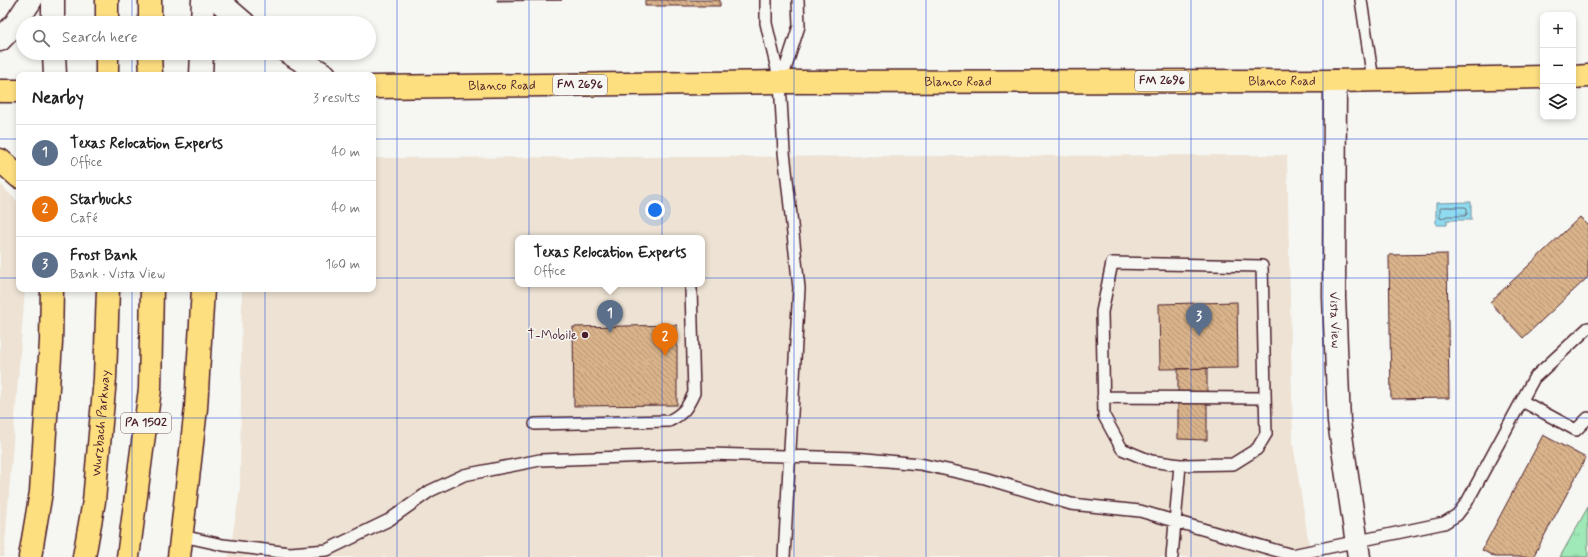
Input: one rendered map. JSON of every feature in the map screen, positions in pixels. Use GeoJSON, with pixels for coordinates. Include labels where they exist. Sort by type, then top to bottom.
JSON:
{"type":"FeatureCollection","features":[{"type":"Feature","properties":{"kind":"main road"},"geometry":{"type":"LineString","coordinates":[[107,0],[107,16]]}},
{"type":"Feature","properties":{"kind":"main road"},"geometry":{"type":"LineString","coordinates":[[150,0],[150,16]]}},
{"type":"Feature","properties":{"kind":"main road"},"geometry":{"type":"LineString","coordinates":[[107,60],[108,72]]}},
{"type":"Feature","properties":{"kind":"main road"},"geometry":{"type":"LineString","coordinates":[[150,60],[151,72]]}},
{"type":"Feature","properties":{"kind":"main road"},"geometry":{"type":"LineString","coordinates":[[1576,77],[1588,76]]}},
{"type":"Feature","properties":{"kind":"main road","name":"Blanco Road"},"geometry":{"type":"LineString","coordinates":[[376,87],[780,82],[1335,81],[1540,77]]}},
{"type":"Feature","properties":{"kind":"main road"},"geometry":{"type":"LineString","coordinates":[[0,91],[16,91]]}},
{"type":"Feature","properties":{"kind":"main road"},"geometry":{"type":"LineString","coordinates":[[0,160],[16,174]]}},
{"type":"Feature","properties":{"kind":"main road"},"geometry":{"type":"LineString","coordinates":[[30,557],[41,492],[51,342],[52,292]]}},
{"type":"Feature","properties":{"kind":"main road","name":"Wurzbach Parkway"},"geometry":{"type":"LineString","coordinates":[[84,557],[95,486],[105,378],[108,292]]}},
{"type":"Feature","properties":{"kind":"main road","name":"PA 1502"},"geometry":{"type":"LineString","coordinates":[[128,557],[150,389],[152,292]]}},
{"type":"Feature","properties":{"kind":"main road"},"geometry":{"type":"LineString","coordinates":[[180,547],[196,408],[203,292]]}},
{"type":"Feature","properties":{"kind":"street"},"geometry":{"type":"LineString","coordinates":[[21,16],[31,0]]}},
{"type":"Feature","properties":{"kind":"street"},"geometry":{"type":"LineString","coordinates":[[53,0],[53,16]]}},
{"type":"Feature","properties":{"kind":"street"},"geometry":{"type":"LineString","coordinates":[[202,16],[203,0]]}},
{"type":"Feature","properties":{"kind":"street"},"geometry":{"type":"LineString","coordinates":[[220,0],[222,4],[236,16]]}},
{"type":"Feature","properties":{"kind":"street"},"geometry":{"type":"LineString","coordinates":[[0,40],[16,23]]}},
{"type":"Feature","properties":{"kind":"street"},"geometry":{"type":"LineString","coordinates":[[54,60],[55,72]]}},
{"type":"Feature","properties":{"kind":"street"},"geometry":{"type":"LineString","coordinates":[[202,60],[202,72]]}},
{"type":"Feature","properties":{"kind":"street"},"geometry":{"type":"LineString","coordinates":[[300,60],[320,72]]}},
{"type":"Feature","properties":{"kind":"street","name":"Vista View"},"geometry":{"type":"LineString","coordinates":[[1335,81],[1334,297],[1339,422],[1357,549]]}},
{"type":"Feature","properties":{"kind":"lane"},"geometry":{"type":"LineString","coordinates":[[766,0],[766,23],[780,82],[784,152],[799,288],[784,557]]}},
{"type":"Feature","properties":{"kind":"lane"},"geometry":{"type":"LineString","coordinates":[[780,82],[798,26],[798,0]]}},
{"type":"Feature","properties":{"kind":"lane"},"geometry":{"type":"LineString","coordinates":[[1361,0],[1373,80]]}},
{"type":"Feature","properties":{"kind":"lane"},"geometry":{"type":"LineString","coordinates":[[1112,263],[1262,266],[1266,434],[1257,449],[1233,464],[1180,465],[1151,461],[1122,449],[1104,416],[1104,397],[1102,312],[1112,263]]}},
{"type":"Feature","properties":{"kind":"lane"},"geometry":{"type":"LineString","coordinates":[[535,424],[669,421],[679,415],[687,407],[694,392],[692,289]]}},
{"type":"Feature","properties":{"kind":"lane"},"geometry":{"type":"LineString","coordinates":[[180,547],[223,544],[290,553],[328,554],[390,520],[430,491],[464,475],[540,460],[709,454],[886,460],[920,464],[984,478],[1070,504],[1140,511],[1292,555],[1357,549],[1444,523],[1457,515],[1467,502],[1534,378],[1588,328]]}},
{"type":"Feature","properties":{"kind":"lane"},"geometry":{"type":"LineString","coordinates":[[1104,397],[1265,398]]}},
{"type":"Feature","properties":{"kind":"lane"},"geometry":{"type":"LineString","coordinates":[[1522,401],[1576,430],[1588,418]]}},
{"type":"Feature","properties":{"kind":"lane"},"geometry":{"type":"LineString","coordinates":[[1172,557],[1180,465]]}},
{"type":"Feature","properties":{"kind":"shaded area"},"geometry":{"type":"Polygon","coordinates":[[[1287,155],[1293,444],[1311,557],[229,557],[240,490],[242,292],[376,292],[376,158],[1287,155]]]}},
{"type":"Feature","properties":{"kind":"shaded area"},"geometry":{"type":"Polygon","coordinates":[[[0,184],[16,200],[16,292],[25,292],[4,557],[0,557],[0,184]]]}},
{"type":"Feature","properties":{"kind":"green space"},"geometry":{"type":"Polygon","coordinates":[[[1588,507],[1588,557],[1560,557],[1588,507]]]}},
{"type":"Feature","properties":{"kind":"water"},"geometry":{"type":"Polygon","coordinates":[[[1471,202],[1471,220],[1447,220],[1447,225],[1436,225],[1436,203],[1471,202]]]}},
{"type":"Feature","properties":{"kind":"building"},"geometry":{"type":"Polygon","coordinates":[[[497,0],[562,0],[497,1],[497,0]]]}},
{"type":"Feature","properties":{"kind":"building"},"geometry":{"type":"Polygon","coordinates":[[[645,0],[720,0],[720,6],[645,6],[645,0]]]}},
{"type":"Feature","properties":{"kind":"building"},"geometry":{"type":"Polygon","coordinates":[[[1580,217],[1588,225],[1588,277],[1523,338],[1490,302],[1580,217]]]}},
{"type":"Feature","properties":{"kind":"building"},"geometry":{"type":"Polygon","coordinates":[[[1447,254],[1449,398],[1391,399],[1389,255],[1447,254]]]}},
{"type":"Feature","properties":{"kind":"building"},"geometry":{"type":"Polygon","coordinates":[[[1237,302],[1238,368],[1160,369],[1159,304],[1237,302]]]}},
{"type":"Feature","properties":{"kind":"building"},"geometry":{"type":"Polygon","coordinates":[[[677,325],[677,405],[574,406],[573,327],[677,325]]]}},
{"type":"Feature","properties":{"kind":"building"},"geometry":{"type":"Polygon","coordinates":[[[1207,368],[1207,440],[1178,439],[1178,369],[1207,368]]]}},
{"type":"Feature","properties":{"kind":"building"},"geometry":{"type":"Polygon","coordinates":[[[1543,435],[1586,458],[1533,557],[1495,557],[1482,550],[1543,435]]]}},
{"type":"Feature","properties":{"kind":"place","name":"Texas Relocation Experts"},"geometry":{"type":"Point","coordinates":[610,333]}},
{"type":"Feature","properties":{"kind":"place","name":"T-Mobile"},"geometry":{"type":"Point","coordinates":[585,335]}},
{"type":"Feature","properties":{"kind":"place","name":"Frost Bank"},"geometry":{"type":"Point","coordinates":[1199,336]}},
{"type":"Feature","properties":{"kind":"place","name":"Starbucks"},"geometry":{"type":"Point","coordinates":[665,356]}}]}
